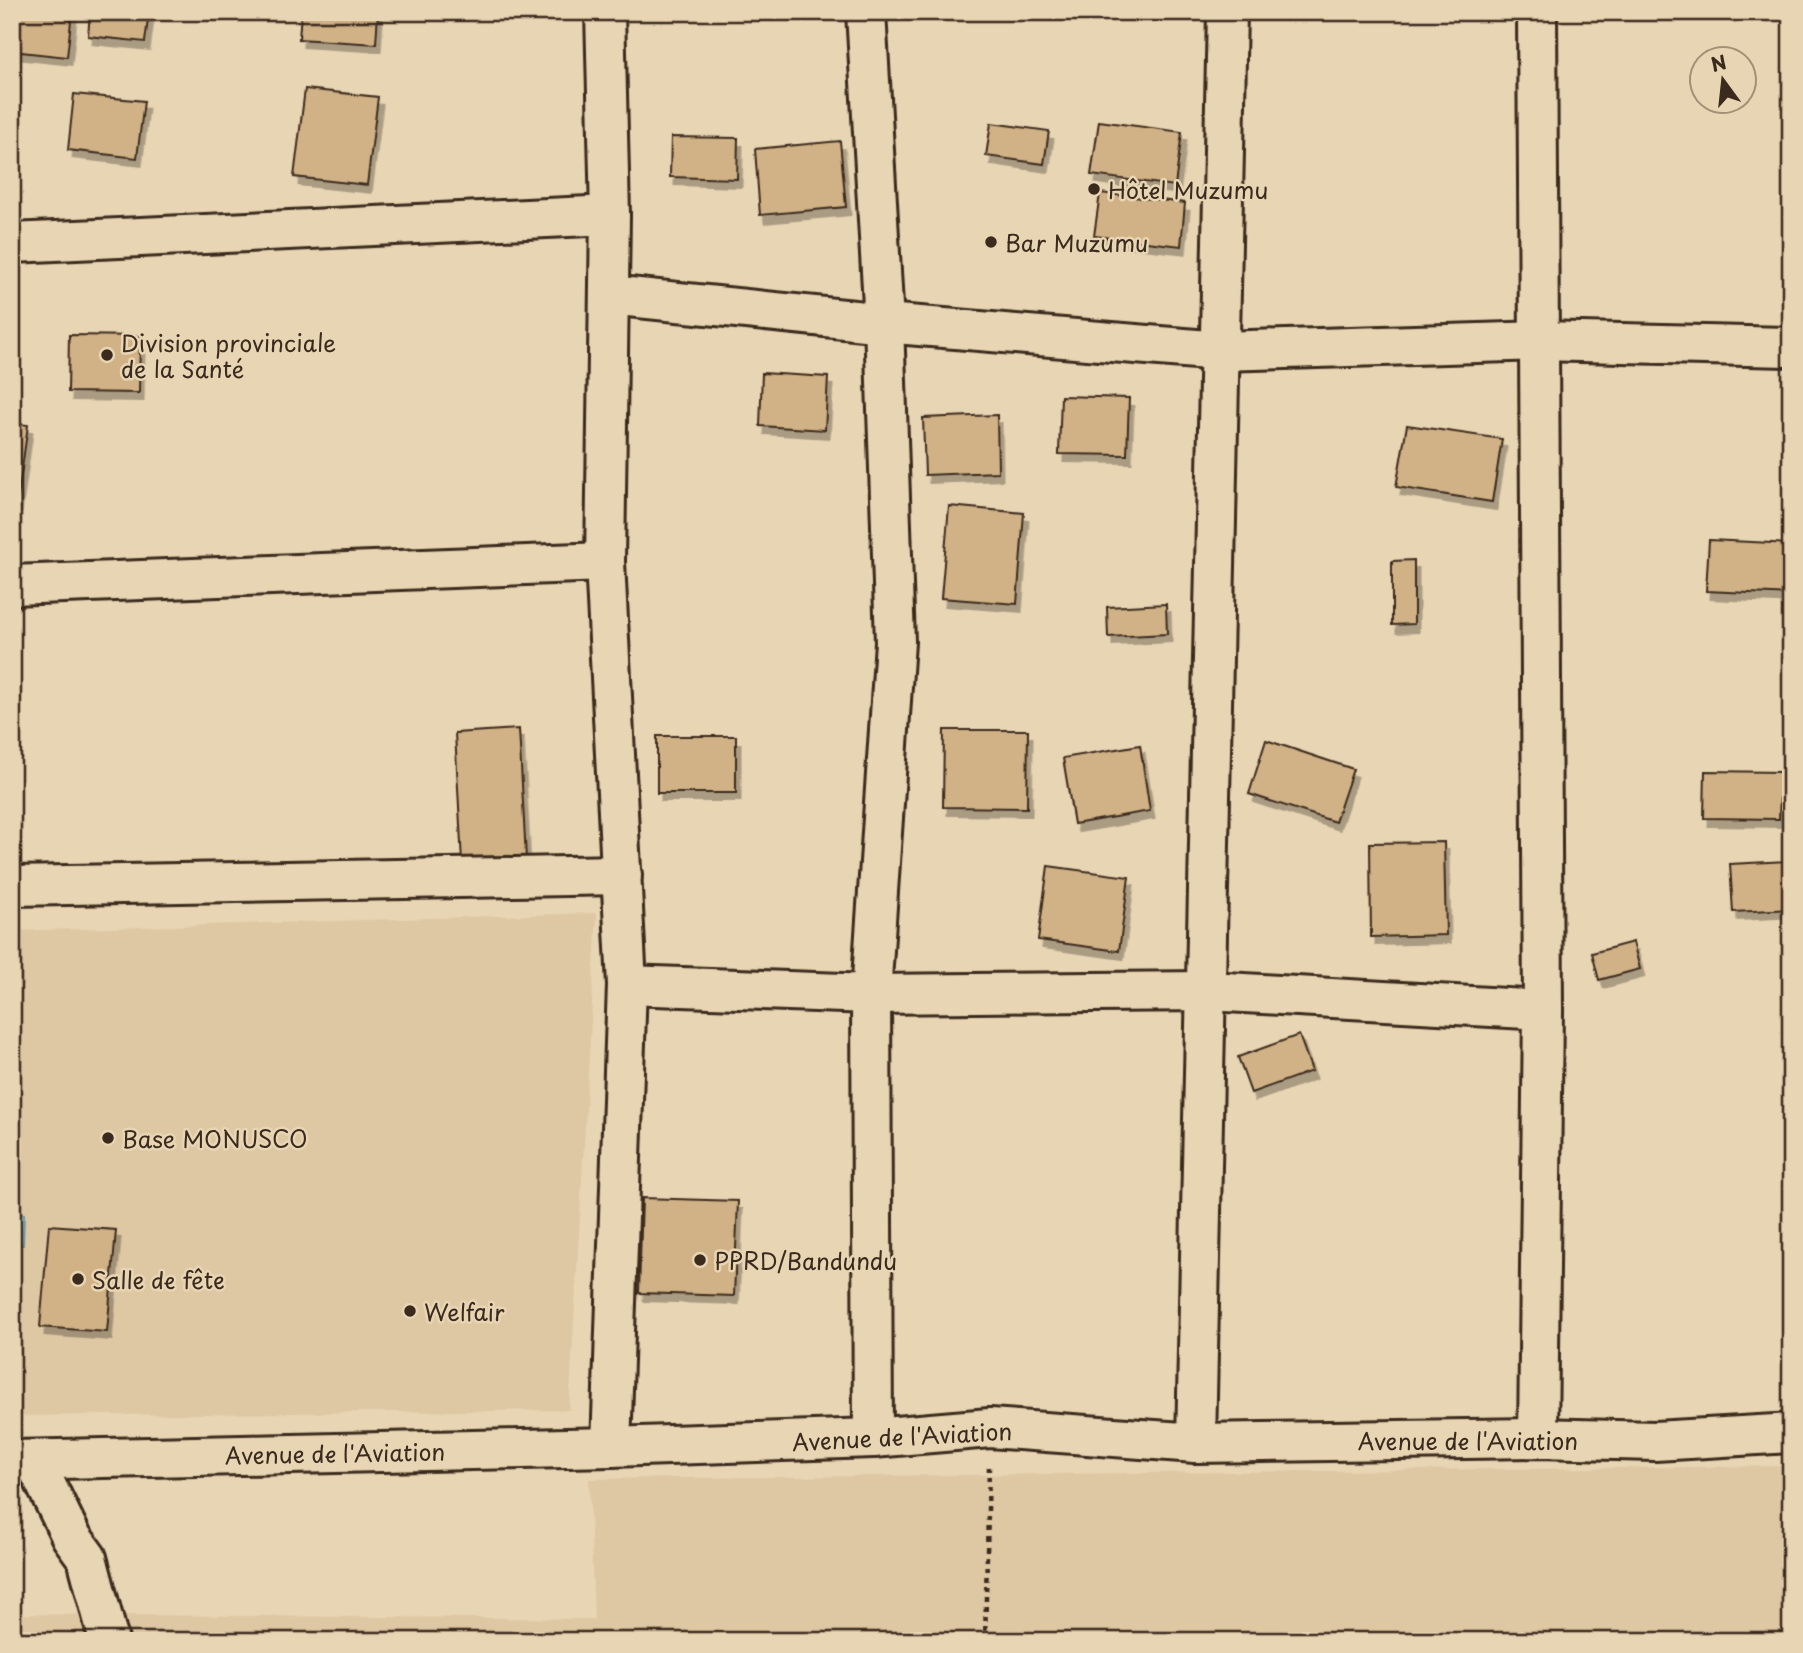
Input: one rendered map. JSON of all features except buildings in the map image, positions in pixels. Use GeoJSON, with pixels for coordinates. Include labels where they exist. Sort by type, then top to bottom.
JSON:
{"type":"FeatureCollection","features":[{"type":"Feature","properties":{"kind":"street"},"geometry":{"type":"LineString","coordinates":[[605,12],[610,215],[605,562],[627,985],[611,1447]]}},
{"type":"Feature","properties":{"kind":"street"},"geometry":{"type":"LineString","coordinates":[[866,12],[884,323],[895,642],[872,994],[873,1438]]}},
{"type":"Feature","properties":{"kind":"street"},"geometry":{"type":"LineString","coordinates":[[1196,1443],[1208,991],[1227,12]]}},
{"type":"Feature","properties":{"kind":"street"},"geometry":{"type":"LineString","coordinates":[[1537,12],[1543,1010],[1538,1438]]}},
{"type":"Feature","properties":{"kind":"street"},"geometry":{"type":"LineString","coordinates":[[12,243],[610,215]]}},
{"type":"Feature","properties":{"kind":"street"},"geometry":{"type":"LineString","coordinates":[[609,295],[884,323],[1220,351],[1539,341],[1791,347]]}},
{"type":"Feature","properties":{"kind":"street"},"geometry":{"type":"LineString","coordinates":[[12,585],[605,562]]}},
{"type":"Feature","properties":{"kind":"street"},"geometry":{"type":"LineString","coordinates":[[12,886],[622,875]]}},
{"type":"Feature","properties":{"kind":"street"},"geometry":{"type":"LineString","coordinates":[[627,985],[872,994],[1208,991],[1543,1010]]}},
{"type":"Feature","properties":{"kind":"street","name":"Avenue de l'Aviation"},"geometry":{"type":"LineString","coordinates":[[23,1460],[611,1447],[873,1438],[990,1428],[1196,1443],[1538,1438],[1655,1441],[1791,1433]]}},
{"type":"Feature","properties":{"kind":"street"},"geometry":{"type":"LineString","coordinates":[[23,1460],[87,1558],[109,1641]]}},
{"type":"Feature","properties":{"kind":"path"},"geometry":{"type":"LineString","coordinates":[[985,1641],[990,1428]]}},
{"type":"Feature","properties":{"kind":"shaded area","name":"Base MONUSCO"},"geometry":{"type":"Polygon","coordinates":[[[597,913],[569,1410],[12,1416],[12,931],[597,913]]]}},
{"type":"Feature","properties":{"kind":"shaded area"},"geometry":{"type":"Polygon","coordinates":[[[1791,1466],[1791,1641],[12,1641],[12,1614],[594,1619],[589,1479],[1791,1466]]]}},
{"type":"Feature","properties":{"kind":"water"},"geometry":{"type":"Polygon","coordinates":[[[12,1214],[24,1214],[23,1245],[12,1244],[12,1214]]]}},
{"type":"Feature","properties":{"kind":"place","name":"Hôtel Muzumu"},"geometry":{"type":"Point","coordinates":[1094,189]}},
{"type":"Feature","properties":{"kind":"place","name":"Bar Muzumu"},"geometry":{"type":"Point","coordinates":[991,242]}},
{"type":"Feature","properties":{"kind":"place","name":"Division provinciale de la Santé"},"geometry":{"type":"Point","coordinates":[107,355]}},
{"type":"Feature","properties":{"kind":"place","name":"Base MONUSCO"},"geometry":{"type":"Point","coordinates":[108,1138]}},
{"type":"Feature","properties":{"kind":"place","name":"PPRD/Bandundu"},"geometry":{"type":"Point","coordinates":[700,1260]}},
{"type":"Feature","properties":{"kind":"place","name":"Salle de fête"},"geometry":{"type":"Point","coordinates":[78,1279]}},
{"type":"Feature","properties":{"kind":"place","name":"Welfair"},"geometry":{"type":"Point","coordinates":[410,1311]}}]}
